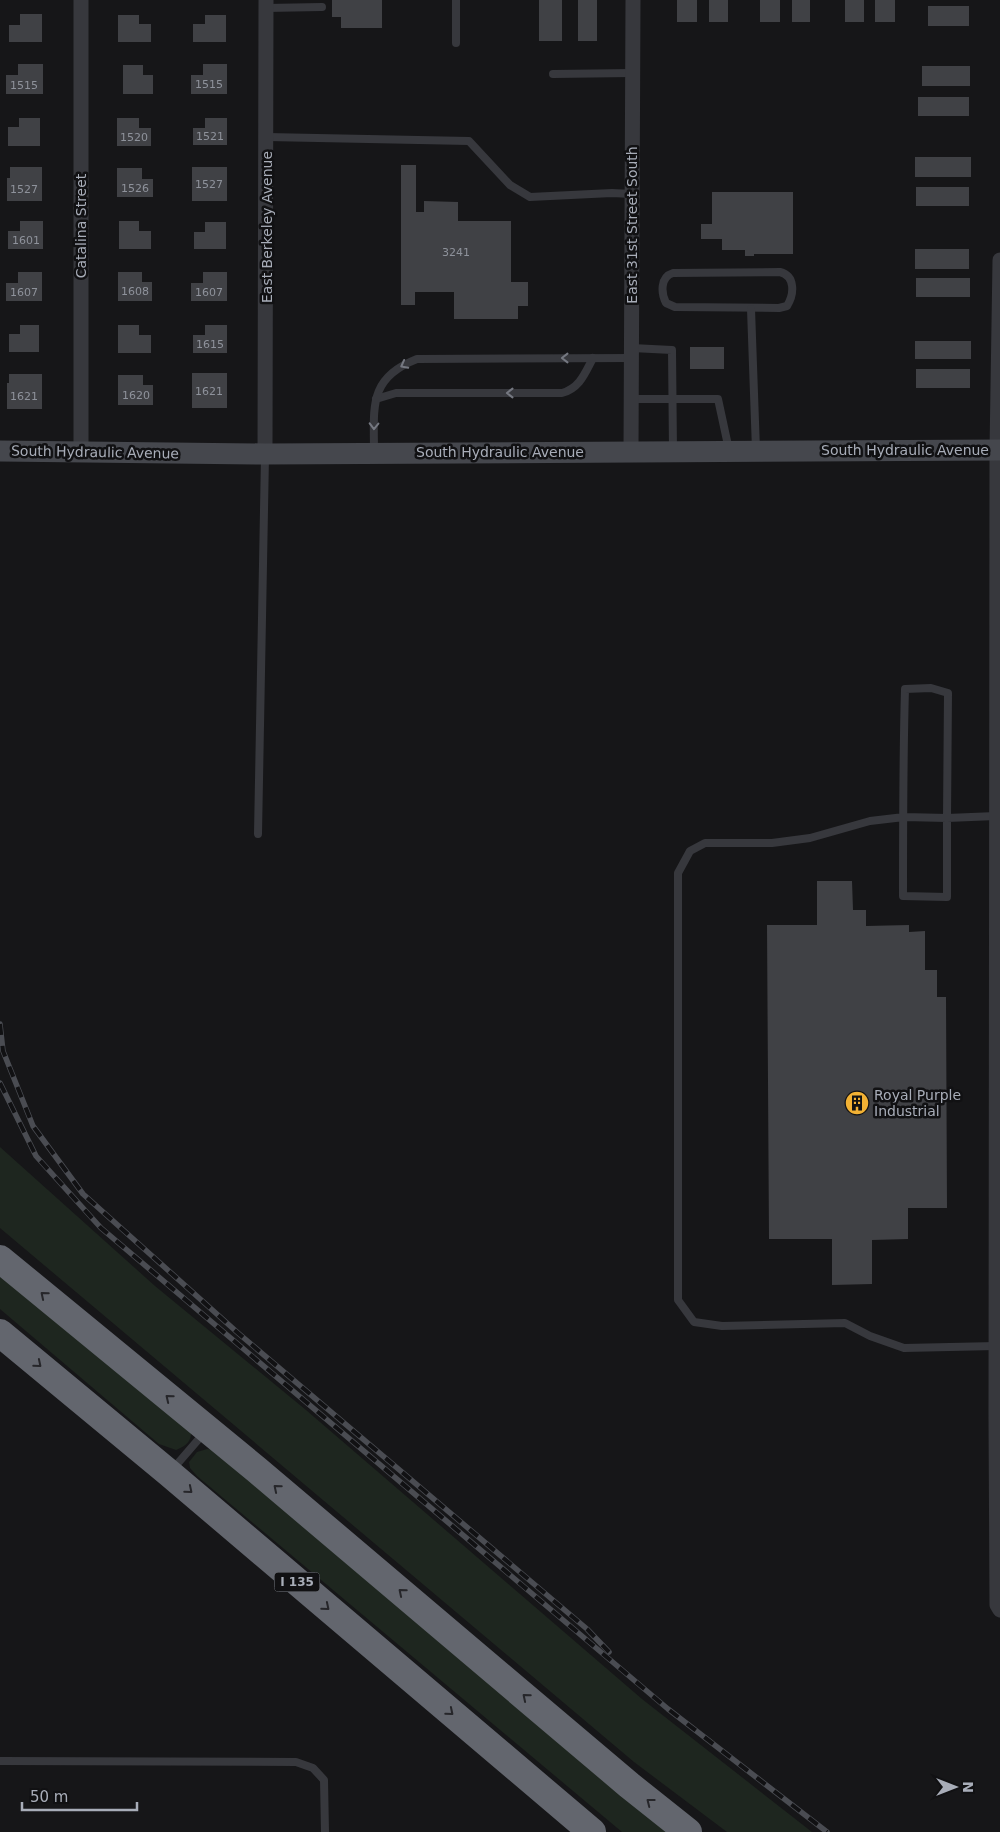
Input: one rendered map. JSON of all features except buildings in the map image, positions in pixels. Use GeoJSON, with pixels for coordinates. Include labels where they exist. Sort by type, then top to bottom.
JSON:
{"type":"FeatureCollection","features":[{"type":"Feature","properties":{"kind":"highway"},"geometry":{"type":"LineString","coordinates":[[0,1259],[207,1429],[629,1785],[688,1832]]}},
{"type":"Feature","properties":{"kind":"highway","name":"I 135"},"geometry":{"type":"LineString","coordinates":[[0,1333],[169,1473],[592,1832]]}},
{"type":"Feature","properties":{"kind":"street","name":"Catalina Street"},"geometry":{"type":"LineString","coordinates":[[81,0],[81,452]]}},
{"type":"Feature","properties":{"kind":"street","name":"East 31st Street South"},"geometry":{"type":"LineString","coordinates":[[631,451],[633,0]]}},
{"type":"Feature","properties":{"kind":"street","name":"East Berkeley Avenue"},"geometry":{"type":"LineString","coordinates":[[265,454],[266,4]]}},
{"type":"Feature","properties":{"kind":"street"},"geometry":{"type":"LineString","coordinates":[[1000,260],[996,816],[998,871],[997,1605],[1000,1610]]}},
{"type":"Feature","properties":{"kind":"street","name":"South Hydraulic Avenue"},"geometry":{"type":"LineString","coordinates":[[0,451],[265,454],[673,450],[998,450]]}},
{"type":"Feature","properties":{"kind":"lane"},"geometry":{"type":"LineString","coordinates":[[456,0],[456,43]]}},
{"type":"Feature","properties":{"kind":"lane"},"geometry":{"type":"LineString","coordinates":[[266,4],[322,7]]}},
{"type":"Feature","properties":{"kind":"lane"},"geometry":{"type":"LineString","coordinates":[[553,74],[632,73]]}},
{"type":"Feature","properties":{"kind":"lane"},"geometry":{"type":"LineString","coordinates":[[267,137],[470,141],[510,185],[530,197],[612,193],[632,194]]}},
{"type":"Feature","properties":{"kind":"lane"},"geometry":{"type":"LineString","coordinates":[[780,272],[786,273],[790,277],[792,293],[787,306],[751,309],[670,306],[662,296],[664,280],[668,274],[673,273],[780,272]]}},
{"type":"Feature","properties":{"kind":"lane"},"geometry":{"type":"LineString","coordinates":[[751,309],[756,450]]}},
{"type":"Feature","properties":{"kind":"lane"},"geometry":{"type":"LineString","coordinates":[[374,453],[374,406],[381,384],[404,364],[417,359],[593,358],[672,350],[673,450]]}},
{"type":"Feature","properties":{"kind":"lane"},"geometry":{"type":"LineString","coordinates":[[376,399],[396,393],[562,393],[572,390],[583,379],[593,358]]}},
{"type":"Feature","properties":{"kind":"lane"},"geometry":{"type":"LineString","coordinates":[[632,399],[718,399],[730,450]]}},
{"type":"Feature","properties":{"kind":"lane"},"geometry":{"type":"LineString","coordinates":[[258,834],[265,454]]}},
{"type":"Feature","properties":{"kind":"lane"},"geometry":{"type":"LineString","coordinates":[[931,688],[948,693],[947,818],[947,897],[903,896],[905,689],[931,688]]}},
{"type":"Feature","properties":{"kind":"lane"},"geometry":{"type":"LineString","coordinates":[[996,816],[904,817],[870,822],[810,838],[772,843],[705,843],[690,851],[678,873],[678,1300],[694,1322],[722,1326],[845,1323],[870,1336],[904,1348],[996,1346]]}},
{"type":"Feature","properties":{"kind":"lane"},"geometry":{"type":"LineString","coordinates":[[169,1473],[207,1429]]}},
{"type":"Feature","properties":{"kind":"lane"},"geometry":{"type":"LineString","coordinates":[[0,1761],[296,1762],[313,1768],[324,1780],[325,1832]]}},
{"type":"Feature","properties":{"kind":"shaded area"},"geometry":{"type":"Polygon","coordinates":[[[0,1147],[155,1286],[306,1410],[642,1699],[812,1832],[727,1832],[634,1762],[0,1228],[0,1147]]]}},
{"type":"Feature","properties":{"kind":"shaded area"},"geometry":{"type":"Polygon","coordinates":[[[0,1270],[191,1431],[187,1443],[176,1450],[159,1444],[0,1309],[0,1270]]]}},
{"type":"Feature","properties":{"kind":"shaded area"},"geometry":{"type":"Polygon","coordinates":[[[207,1449],[217,1450],[670,1832],[622,1832],[197,1476],[190,1468],[189,1462],[197,1452],[207,1449]]]}},
{"type":"Feature","properties":{"kind":"railway"},"geometry":{"type":"LineString","coordinates":[[0,1024],[3,1051],[33,1126],[83,1194],[238,1333],[587,1629],[609,1652]]}},
{"type":"Feature","properties":{"kind":"railway"},"geometry":{"type":"LineString","coordinates":[[0,1083],[36,1156],[101,1228],[668,1709],[827,1832]]}},
{"type":"Feature","properties":{"kind":"place","name":"Royal Purple Industrial"},"geometry":{"type":"Point","coordinates":[857,1103]}}]}
